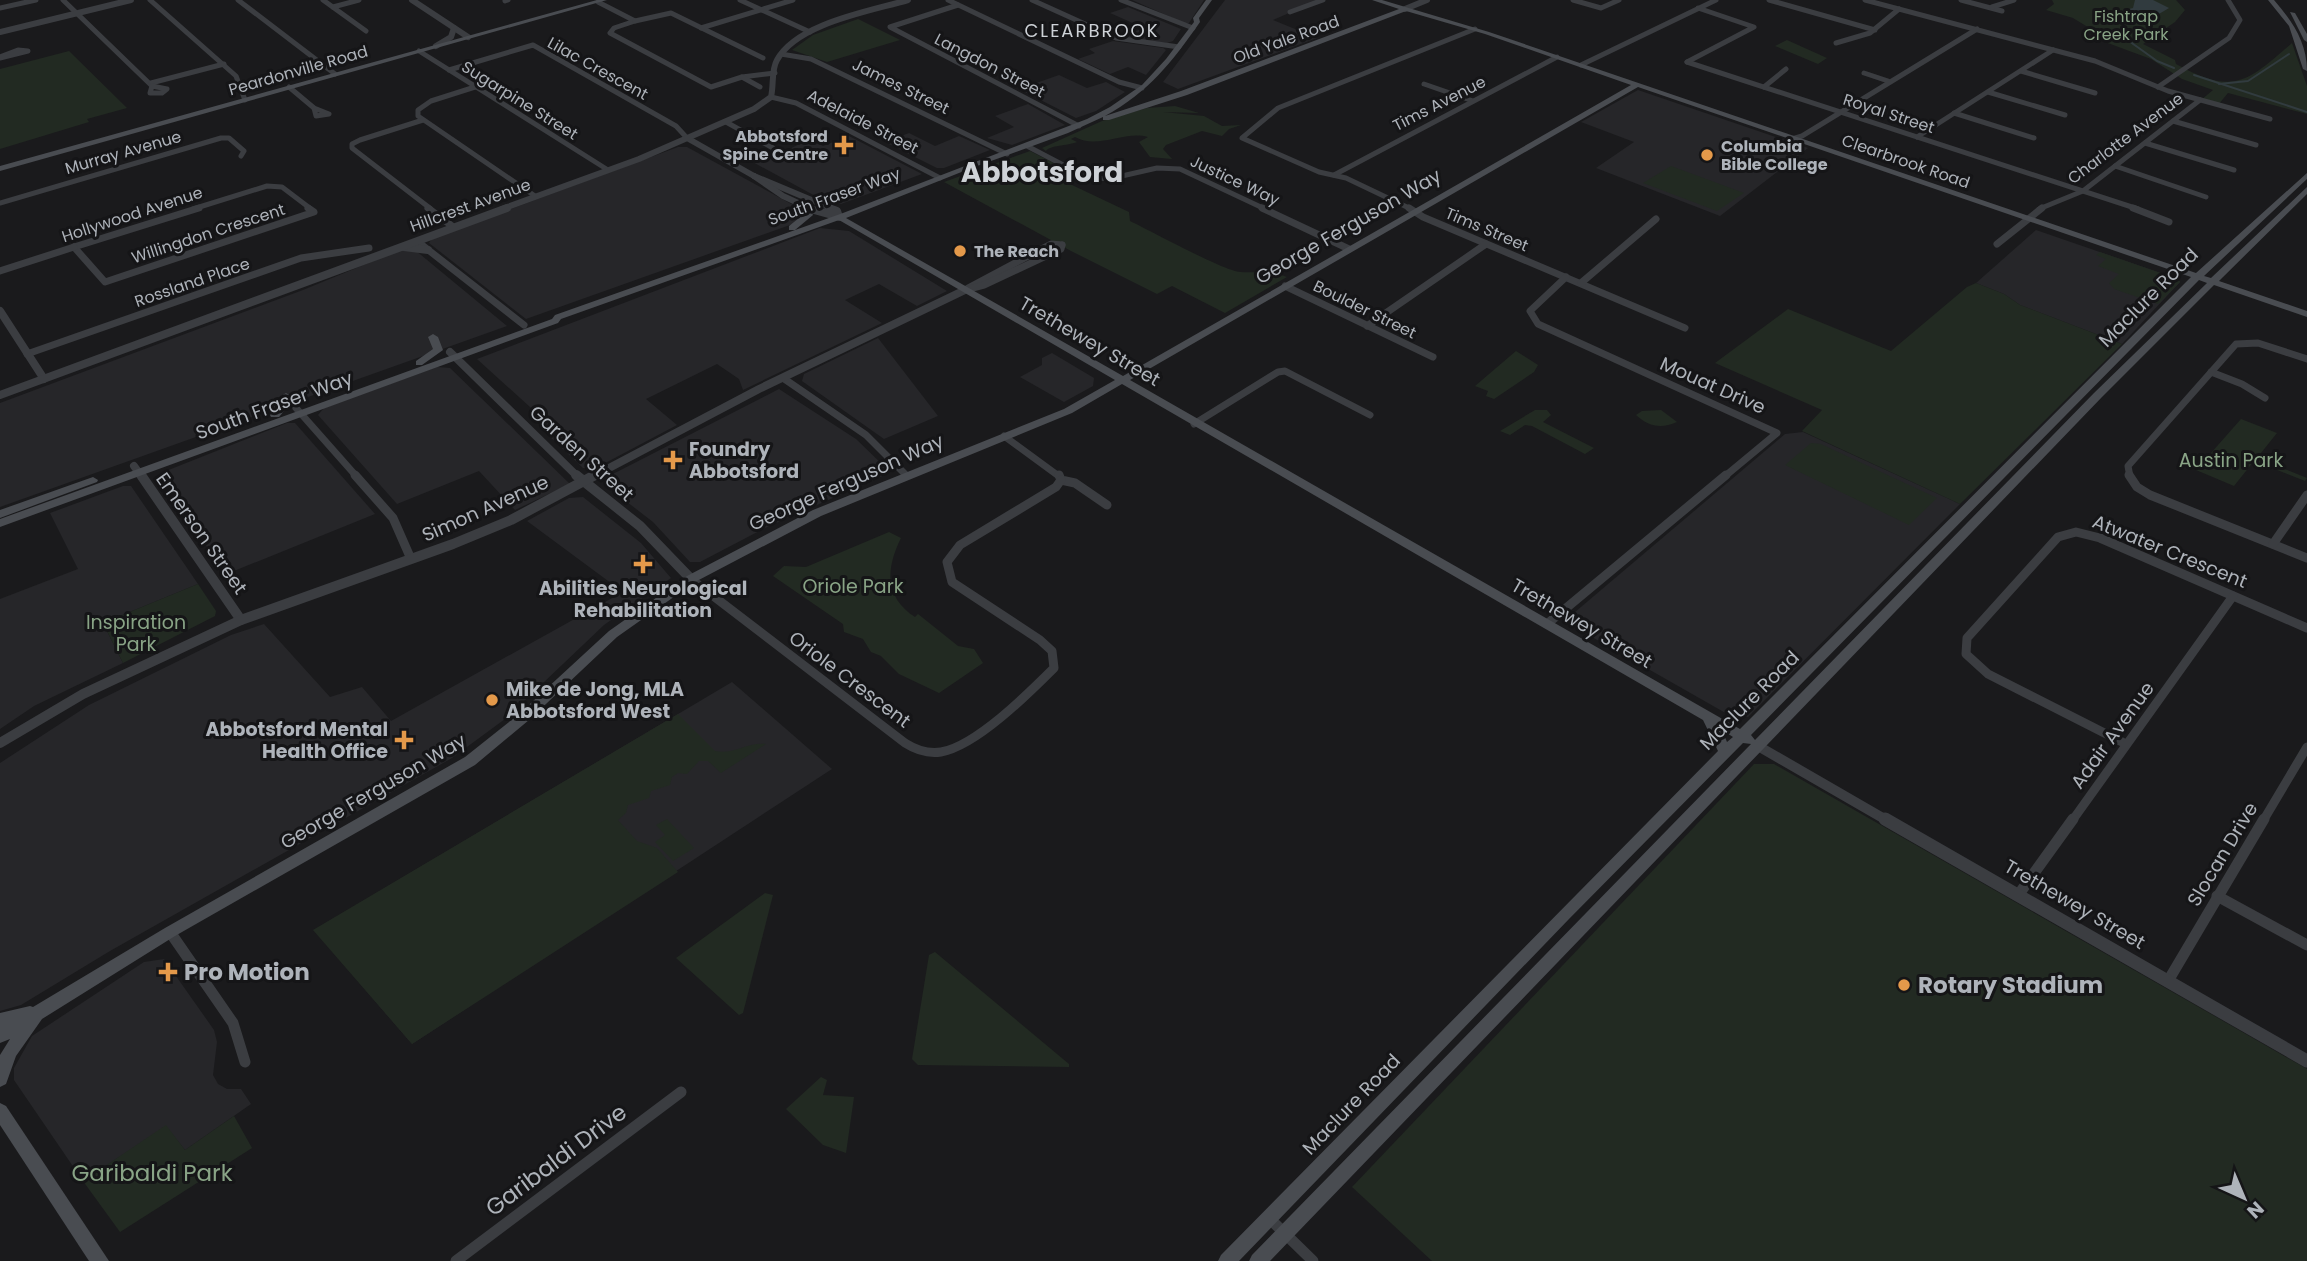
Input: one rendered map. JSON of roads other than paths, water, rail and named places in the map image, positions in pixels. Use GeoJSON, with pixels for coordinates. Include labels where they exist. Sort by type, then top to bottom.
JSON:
{"type":"FeatureCollection","features":[{"type":"Feature","properties":{"kind":"main road","name":"South Fraser Way"},"geometry":{"type":"LineString","coordinates":[[1195,25],[1196,18],[1209,0]]}},
{"type":"Feature","properties":{"kind":"main road","name":"South Fraser Way"},"geometry":{"type":"LineString","coordinates":[[0,523],[275,415],[299,410],[419,363],[452,355],[524,325],[550,316],[558,317],[1079,126],[1142,88],[1161,72],[1217,0]]}},
{"type":"Feature","properties":{"kind":"main road","name":"Clearbrook Road"},"geometry":{"type":"LineString","coordinates":[[1375,0],[1475,29],[2307,314]]}},
{"type":"Feature","properties":{"kind":"main road"},"geometry":{"type":"LineString","coordinates":[[2271,0],[2292,26],[2307,69]]}},
{"type":"Feature","properties":{"kind":"main road"},"geometry":{"type":"LineString","coordinates":[[2279,0],[2294,16],[2307,40]]}},
{"type":"Feature","properties":{"kind":"main road","name":"Peardonville Road"},"geometry":{"type":"LineString","coordinates":[[0,169],[601,1]]}},
{"type":"Feature","properties":{"kind":"main road","name":"Old Yale Road"},"geometry":{"type":"LineString","coordinates":[[1079,126],[1142,108],[1405,9]]}},
{"type":"Feature","properties":{"kind":"main road","name":"George Ferguson Way"},"geometry":{"type":"LineString","coordinates":[[0,1036],[170,932],[470,761],[524,717],[613,634],[691,579],[788,527],[1068,411],[1636,85]]}},
{"type":"Feature","properties":{"kind":"main road","name":"Old Yale Road"},"geometry":{"type":"LineString","coordinates":[[1142,88],[1170,93],[1194,88]]}},
{"type":"Feature","properties":{"kind":"main road","name":"Maclure Road"},"geometry":{"type":"LineString","coordinates":[[1227,1261],[2197,277],[2307,175]]}},
{"type":"Feature","properties":{"kind":"main road","name":"South Fraser Way"},"geometry":{"type":"LineString","coordinates":[[796,229],[827,215],[870,206],[940,178]]}},
{"type":"Feature","properties":{"kind":"main road","name":"Maclure Road"},"geometry":{"type":"LineString","coordinates":[[1258,1261],[2211,282],[2307,189]]}},
{"type":"Feature","properties":{"kind":"main road"},"geometry":{"type":"LineString","coordinates":[[796,229],[809,215],[804,205]]}},
{"type":"Feature","properties":{"kind":"main road"},"geometry":{"type":"LineString","coordinates":[[796,229],[833,226],[864,232],[859,217],[870,206]]}},
{"type":"Feature","properties":{"kind":"main road","name":"Trethewey Street"},"geometry":{"type":"LineString","coordinates":[[838,214],[864,232],[1119,381],[1758,746]]}},
{"type":"Feature","properties":{"kind":"main road","name":"South Fraser Way"},"geometry":{"type":"LineString","coordinates":[[0,514],[136,469],[452,355],[555,321],[558,317]]}},
{"type":"Feature","properties":{"kind":"main road"},"geometry":{"type":"LineString","coordinates":[[419,363],[438,350],[433,337]]}},
{"type":"Feature","properties":{"kind":"main road"},"geometry":{"type":"LineString","coordinates":[[1709,718],[1726,753]]}},
{"type":"Feature","properties":{"kind":"main road"},"geometry":{"type":"LineString","coordinates":[[0,1020],[41,1011]]}},
{"type":"Feature","properties":{"kind":"main road"},"geometry":{"type":"LineString","coordinates":[[0,1079],[9,1052],[41,1011]]}},
{"type":"Feature","properties":{"kind":"main road"},"geometry":{"type":"LineString","coordinates":[[0,1111],[100,1261]]}},
{"type":"Feature","properties":{"kind":"street"},"geometry":{"type":"LineString","coordinates":[[0,8],[36,0]]}},
{"type":"Feature","properties":{"kind":"street"},"geometry":{"type":"LineString","coordinates":[[63,0],[150,85],[224,64]]}},
{"type":"Feature","properties":{"kind":"street"},"geometry":{"type":"LineString","coordinates":[[0,32],[131,0]]}},
{"type":"Feature","properties":{"kind":"street"},"geometry":{"type":"LineString","coordinates":[[150,0],[236,76],[245,100]]}},
{"type":"Feature","properties":{"kind":"street"},"geometry":{"type":"LineString","coordinates":[[238,0],[335,74]]}},
{"type":"Feature","properties":{"kind":"street"},"geometry":{"type":"LineString","coordinates":[[323,0],[366,31]]}},
{"type":"Feature","properties":{"kind":"street"},"geometry":{"type":"LineString","coordinates":[[333,7],[359,0]]}},
{"type":"Feature","properties":{"kind":"street"},"geometry":{"type":"LineString","coordinates":[[412,0],[468,37]]}},
{"type":"Feature","properties":{"kind":"street"},"geometry":{"type":"LineString","coordinates":[[740,0],[810,32]]}},
{"type":"Feature","properties":{"kind":"street"},"geometry":{"type":"LineString","coordinates":[[701,28],[793,0]]}},
{"type":"Feature","properties":{"kind":"street"},"geometry":{"type":"LineString","coordinates":[[771,97],[780,54],[810,32],[908,0]]}},
{"type":"Feature","properties":{"kind":"street"},"geometry":{"type":"LineString","coordinates":[[948,0],[1119,82],[1142,88]]}},
{"type":"Feature","properties":{"kind":"street"},"geometry":{"type":"LineString","coordinates":[[1032,0],[1116,37],[1179,47]]}},
{"type":"Feature","properties":{"kind":"street"},"geometry":{"type":"LineString","coordinates":[[1121,0],[1195,25]]}},
{"type":"Feature","properties":{"kind":"street"},"geometry":{"type":"LineString","coordinates":[[1290,12],[1323,0]]}},
{"type":"Feature","properties":{"kind":"street","name":"Old Yale Road"},"geometry":{"type":"LineString","coordinates":[[1405,9],[1427,0]]}},
{"type":"Feature","properties":{"kind":"street"},"geometry":{"type":"LineString","coordinates":[[1573,0],[1601,8],[1619,0]]}},
{"type":"Feature","properties":{"kind":"street"},"geometry":{"type":"LineString","coordinates":[[1581,65],[1716,0]]}},
{"type":"Feature","properties":{"kind":"street"},"geometry":{"type":"LineString","coordinates":[[1769,0],[1875,30]]}},
{"type":"Feature","properties":{"kind":"street"},"geometry":{"type":"LineString","coordinates":[[1865,0],[2112,66],[2158,86],[2270,119]]}},
{"type":"Feature","properties":{"kind":"street"},"geometry":{"type":"LineString","coordinates":[[1961,0],[2002,11]]}},
{"type":"Feature","properties":{"kind":"street"},"geometry":{"type":"LineString","coordinates":[[1989,7],[2014,0]]}},
{"type":"Feature","properties":{"kind":"street","name":"Charlotte Avenue"},"geometry":{"type":"LineString","coordinates":[[2158,86],[2167,83],[2233,34],[2240,20],[2228,0]]}},
{"type":"Feature","properties":{"kind":"street"},"geometry":{"type":"LineString","coordinates":[[601,1],[635,21]]}},
{"type":"Feature","properties":{"kind":"street","name":"Langdon Street"},"geometry":{"type":"LineString","coordinates":[[958,5],[890,27],[1079,126]]}},
{"type":"Feature","properties":{"kind":"street","name":"Royal Street"},"geometry":{"type":"LineString","coordinates":[[1698,8],[1754,28],[1687,62],[2083,191],[2169,222]]}},
{"type":"Feature","properties":{"kind":"street"},"geometry":{"type":"LineString","coordinates":[[1836,43],[1875,30],[1899,9]]}},
{"type":"Feature","properties":{"kind":"street"},"geometry":{"type":"LineString","coordinates":[[763,58],[669,13],[614,28],[610,33],[711,87],[742,77],[775,73]]}},
{"type":"Feature","properties":{"kind":"street"},"geometry":{"type":"LineString","coordinates":[[436,46],[451,37],[454,28]]}},
{"type":"Feature","properties":{"kind":"street","name":"Tims Street"},"geometry":{"type":"LineString","coordinates":[[1475,29],[1278,108],[1241,138],[1319,172],[1334,175],[1388,197],[1486,244],[1685,328]]}},
{"type":"Feature","properties":{"kind":"street"},"geometry":{"type":"LineString","coordinates":[[1793,139],[1837,116],[1839,111],[1977,29]]}},
{"type":"Feature","properties":{"kind":"street","name":"Lilac Crescent"},"geometry":{"type":"LineString","coordinates":[[449,71],[533,46],[676,126],[687,138]]}},
{"type":"Feature","properties":{"kind":"street"},"geometry":{"type":"LineString","coordinates":[[1917,137],[2053,50]]}},
{"type":"Feature","properties":{"kind":"street","name":"Sugarpine Street"},"geometry":{"type":"LineString","coordinates":[[419,51],[608,170]]}},
{"type":"Feature","properties":{"kind":"street","name":"James Street"},"geometry":{"type":"LineString","coordinates":[[780,54],[811,59],[1007,154]]}},
{"type":"Feature","properties":{"kind":"street","name":"Tims Avenue"},"geometry":{"type":"LineString","coordinates":[[1334,175],[1557,57]]}},
{"type":"Feature","properties":{"kind":"street"},"geometry":{"type":"LineString","coordinates":[[1765,87],[1786,69]]}},
{"type":"Feature","properties":{"kind":"street"},"geometry":{"type":"LineString","coordinates":[[2021,71],[2095,93]]}},
{"type":"Feature","properties":{"kind":"street"},"geometry":{"type":"LineString","coordinates":[[1864,73],[1888,81]]}},
{"type":"Feature","properties":{"kind":"street"},"geometry":{"type":"LineString","coordinates":[[742,77],[760,87]]}},
{"type":"Feature","properties":{"kind":"street"},"geometry":{"type":"LineString","coordinates":[[1424,84],[1472,102]]}},
{"type":"Feature","properties":{"kind":"street"},"geometry":{"type":"LineString","coordinates":[[289,87],[314,108]]}},
{"type":"Feature","properties":{"kind":"street"},"geometry":{"type":"LineString","coordinates":[[475,87],[425,103],[418,110],[418,116],[535,196]]}},
{"type":"Feature","properties":{"kind":"street"},"geometry":{"type":"LineString","coordinates":[[1988,92],[2066,115]]}},
{"type":"Feature","properties":{"kind":"street","name":"Hillcrest Avenue"},"geometry":{"type":"LineString","coordinates":[[0,395],[299,287],[415,239],[608,170],[754,110],[771,97]]}},
{"type":"Feature","properties":{"kind":"street","name":"Adelaide Street"},"geometry":{"type":"LineString","coordinates":[[771,97],[796,103],[940,178]]}},
{"type":"Feature","properties":{"kind":"street","name":"Charlotte Avenue"},"geometry":{"type":"LineString","coordinates":[[1997,243],[2041,208],[2083,191],[2200,100]]}},
{"type":"Feature","properties":{"kind":"street"},"geometry":{"type":"LineString","coordinates":[[1954,113],[2034,138]]}},
{"type":"Feature","properties":{"kind":"street"},"geometry":{"type":"LineString","coordinates":[[423,120],[360,140],[352,144],[352,148],[452,226]]}},
{"type":"Feature","properties":{"kind":"street"},"geometry":{"type":"LineString","coordinates":[[2173,121],[2256,145]]}},
{"type":"Feature","properties":{"kind":"street"},"geometry":{"type":"LineString","coordinates":[[726,122],[773,148]]}},
{"type":"Feature","properties":{"kind":"street","name":"Murray Avenue"},"geometry":{"type":"LineString","coordinates":[[0,202],[221,138],[229,138],[244,151],[241,156]]}},
{"type":"Feature","properties":{"kind":"street","name":"Trethewey Street"},"geometry":{"type":"LineString","coordinates":[[687,138],[754,176],[838,214]]}},
{"type":"Feature","properties":{"kind":"street"},"geometry":{"type":"LineString","coordinates":[[2144,143],[2234,170]]}},
{"type":"Feature","properties":{"kind":"street","name":"Justice Way"},"geometry":{"type":"LineString","coordinates":[[1027,146],[1090,179],[1126,176],[1158,166],[1180,169],[1349,249]]}},
{"type":"Feature","properties":{"kind":"street"},"geometry":{"type":"LineString","coordinates":[[2115,166],[2206,197]]}},
{"type":"Feature","properties":{"kind":"street","name":"Trethewey Street"},"geometry":{"type":"LineString","coordinates":[[754,176],[764,186],[827,215]]}},
{"type":"Feature","properties":{"kind":"street","name":"Willingdon Crescent"},"geometry":{"type":"LineString","coordinates":[[74,247],[105,282],[314,212],[282,187],[272,185]]}},
{"type":"Feature","properties":{"kind":"street","name":"Hollywood Avenue"},"geometry":{"type":"LineString","coordinates":[[0,271],[272,185]]}},
{"type":"Feature","properties":{"kind":"street"},"geometry":{"type":"LineString","coordinates":[[1581,283],[1656,219]]}},
{"type":"Feature","properties":{"kind":"street"},"geometry":{"type":"LineString","coordinates":[[415,239],[524,325]]}},
{"type":"Feature","properties":{"kind":"street"},"geometry":{"type":"LineString","coordinates":[[1051,244],[1063,246],[984,285],[965,290],[976,281],[1051,244]]}},
{"type":"Feature","properties":{"kind":"street"},"geometry":{"type":"LineString","coordinates":[[1367,326],[1486,244]]}},
{"type":"Feature","properties":{"kind":"street"},"geometry":{"type":"LineString","coordinates":[[381,252],[408,246],[428,250]]}},
{"type":"Feature","properties":{"kind":"street","name":"Rossland Place"},"geometry":{"type":"LineString","coordinates":[[27,354],[301,258],[369,248]]}},
{"type":"Feature","properties":{"kind":"street","name":"Mouat Drive"},"geometry":{"type":"LineString","coordinates":[[1546,624],[1777,433],[1538,324],[1529,314],[1530,311],[1566,277]]}},
{"type":"Feature","properties":{"kind":"street","name":"Boulder Street"},"geometry":{"type":"LineString","coordinates":[[1285,286],[1433,357]]}},
{"type":"Feature","properties":{"kind":"street","name":"Simon Avenue"},"geometry":{"type":"LineString","coordinates":[[0,753],[6,740],[83,694],[241,620],[486,531],[584,483],[783,377],[965,290]]}},
{"type":"Feature","properties":{"kind":"street"},"geometry":{"type":"LineString","coordinates":[[0,311],[44,379]]}},
{"type":"Feature","properties":{"kind":"street"},"geometry":{"type":"LineString","coordinates":[[2307,359],[2265,345],[2246,343],[2232,348],[2128,466],[2129,477],[2150,495],[2307,558]]}},
{"type":"Feature","properties":{"kind":"street","name":"Garden Street"},"geometry":{"type":"LineString","coordinates":[[452,355],[584,483],[640,526],[691,579]]}},
{"type":"Feature","properties":{"kind":"street"},"geometry":{"type":"LineString","coordinates":[[1194,424],[1278,372],[1290,372],[1370,415]]}},
{"type":"Feature","properties":{"kind":"street"},"geometry":{"type":"LineString","coordinates":[[2211,372],[2265,398]]}},
{"type":"Feature","properties":{"kind":"street"},"geometry":{"type":"LineString","coordinates":[[783,377],[866,435],[907,476]]}},
{"type":"Feature","properties":{"kind":"street"},"geometry":{"type":"LineString","coordinates":[[299,410],[393,518],[411,559]]}},
{"type":"Feature","properties":{"kind":"street"},"geometry":{"type":"LineString","coordinates":[[1004,436],[1058,473],[1061,480],[1075,483],[1107,505]]}},
{"type":"Feature","properties":{"kind":"street","name":"Emerson Street"},"geometry":{"type":"LineString","coordinates":[[136,469],[241,620]]}},
{"type":"Feature","properties":{"kind":"street","name":"Oriole Crescent"},"geometry":{"type":"LineString","coordinates":[[691,579],[905,743],[926,752],[946,751],[1011,706],[1054,668],[1052,651],[1040,640],[952,582],[945,570],[947,558],[960,545],[1056,487],[1061,480]]}},
{"type":"Feature","properties":{"kind":"street"},"geometry":{"type":"LineString","coordinates":[[2273,544],[2307,495]]}},
{"type":"Feature","properties":{"kind":"street","name":"Atwater Crescent"},"geometry":{"type":"LineString","coordinates":[[2126,744],[1979,668],[1966,654],[1968,638],[2053,541],[2069,533],[2100,538],[2307,628]]}},
{"type":"Feature","properties":{"kind":"street","name":"Adair Avenue"},"geometry":{"type":"LineString","coordinates":[[2019,894],[2234,596]]}},
{"type":"Feature","properties":{"kind":"street","name":"Trethewey Street"},"geometry":{"type":"LineString","coordinates":[[1758,746],[2307,1061]]}},
{"type":"Feature","properties":{"kind":"street","name":"Slocan Drive"},"geometry":{"type":"LineString","coordinates":[[2168,981],[2307,747]]}},
{"type":"Feature","properties":{"kind":"street"},"geometry":{"type":"LineString","coordinates":[[2217,896],[2307,945]]}},
{"type":"Feature","properties":{"kind":"street"},"geometry":{"type":"LineString","coordinates":[[170,932],[233,1023],[245,1062]]}},
{"type":"Feature","properties":{"kind":"street","name":"Garibaldi Drive"},"geometry":{"type":"LineString","coordinates":[[456,1261],[681,1092]]}},
{"type":"Feature","properties":{"kind":"street"},"geometry":{"type":"LineString","coordinates":[[1269,1218],[1313,1261]]}},
{"type":"Feature","properties":{"kind":"waterway"},"geometry":{"type":"LineString","coordinates":[[2120,31],[2122,36],[2157,61],[2174,68]]}},
{"type":"Feature","properties":{"kind":"waterway"},"geometry":{"type":"LineString","coordinates":[[2221,84],[2248,81],[2289,54]]}},
{"type":"Feature","properties":{"kind":"waterway"},"geometry":{"type":"LineString","coordinates":[[2194,75],[2221,84]]}},
{"type":"Feature","properties":{"kind":"waterway"},"geometry":{"type":"LineString","coordinates":[[2221,84],[2307,112]]}},
{"type":"Feature","properties":{"kind":"place","name":"Abbotsford Spine Centre"},"geometry":{"type":"Point","coordinates":[844,145]}},
{"type":"Feature","properties":{"kind":"place","name":"Columbia Bible College"},"geometry":{"type":"Point","coordinates":[1707,155]}},
{"type":"Feature","properties":{"kind":"place","name":"The Reach"},"geometry":{"type":"Point","coordinates":[960,251]}},
{"type":"Feature","properties":{"kind":"place","name":"Foundry Abbotsford"},"geometry":{"type":"Point","coordinates":[673,460]}},
{"type":"Feature","properties":{"kind":"place","name":"Abilities Neurological Rehabilitation"},"geometry":{"type":"Point","coordinates":[643,564]}},
{"type":"Feature","properties":{"kind":"place","name":"Mike de Jong, MLA Abbotsford West"},"geometry":{"type":"Point","coordinates":[492,700]}},
{"type":"Feature","properties":{"kind":"place","name":"Abbotsford Mental Health Office"},"geometry":{"type":"Point","coordinates":[404,740]}},
{"type":"Feature","properties":{"kind":"place","name":"Pro Motion"},"geometry":{"type":"Point","coordinates":[168,972]}},
{"type":"Feature","properties":{"kind":"place","name":"Rotary Stadium"},"geometry":{"type":"Point","coordinates":[1904,985]}},
{"type":"Feature","properties":{"kind":"district","name":"CLEARBROOK"},"geometry":{"type":"Point","coordinates":[1092,31]}},
{"type":"Feature","properties":{"kind":"district","name":"Abbotsford"},"geometry":{"type":"Point","coordinates":[1042,172]}},
{"type":"Feature","properties":{"kind":"park label","name":"Fishtrap Creek Park"},"geometry":{"type":"Point","coordinates":[2126,25]}},
{"type":"Feature","properties":{"kind":"park label","name":"Austin Park"},"geometry":{"type":"Point","coordinates":[2231,460]}},
{"type":"Feature","properties":{"kind":"park label","name":"Oriole Park"},"geometry":{"type":"Point","coordinates":[853,586]}},
{"type":"Feature","properties":{"kind":"park label","name":"Inspiration Park"},"geometry":{"type":"Point","coordinates":[136,633]}},
{"type":"Feature","properties":{"kind":"park label","name":"Garibaldi Park"},"geometry":{"type":"Point","coordinates":[152,1173]}}]}
